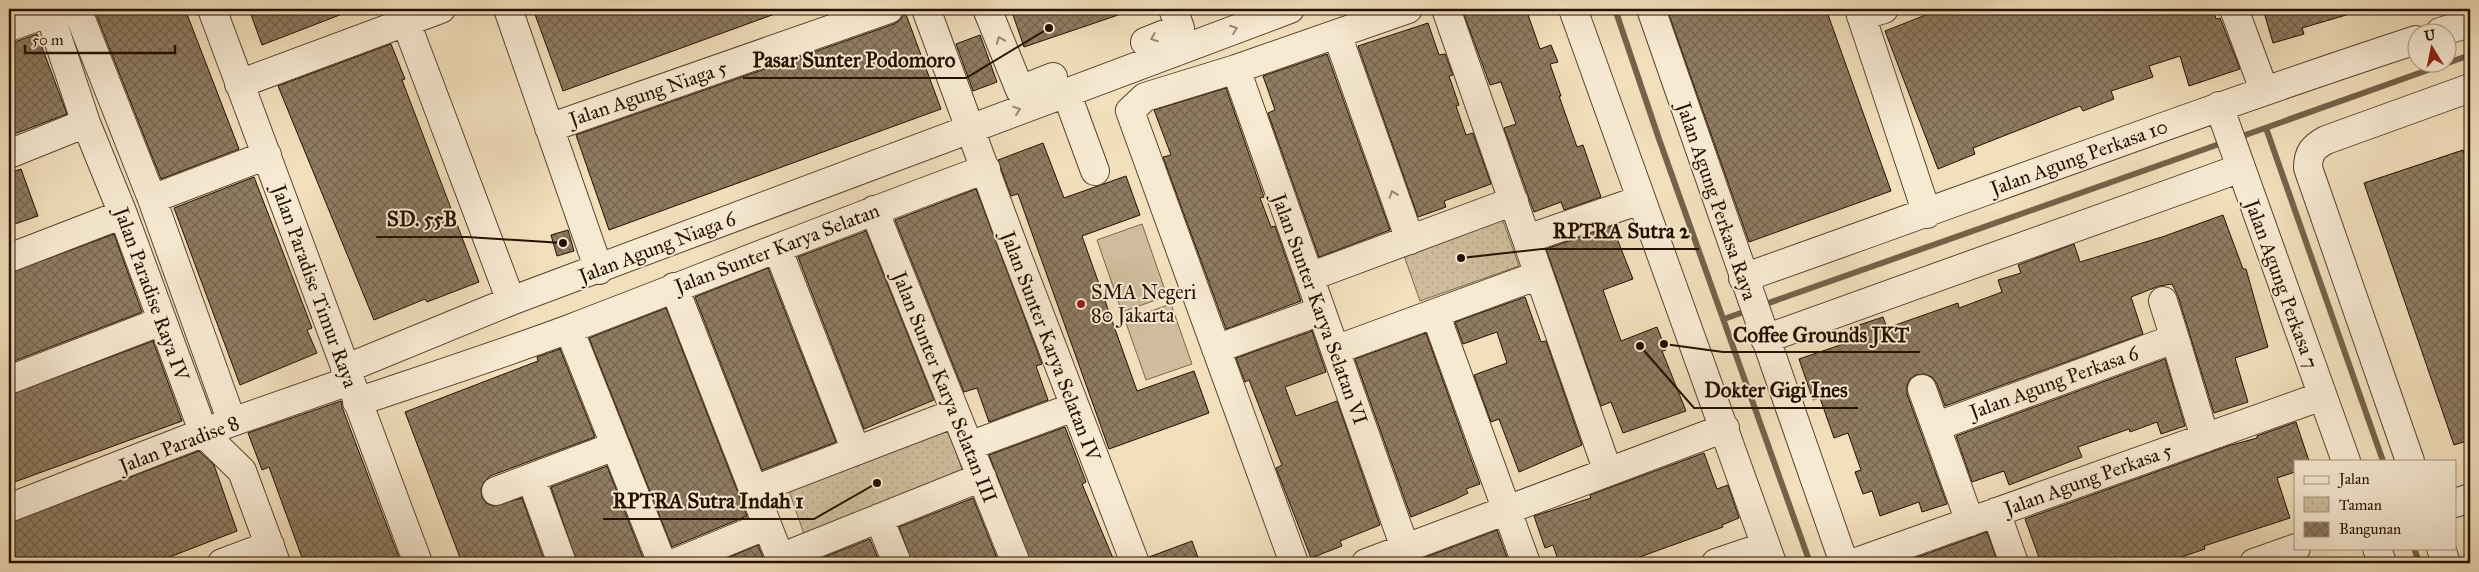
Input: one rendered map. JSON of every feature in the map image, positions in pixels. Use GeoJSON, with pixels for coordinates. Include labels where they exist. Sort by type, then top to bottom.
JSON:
{"type":"FeatureCollection","features":[{"type":"Feature","properties":{"kind":"street","name":"Jalan Paradise Raya IV"},"geometry":{"type":"LineString","coordinates":[[77,9],[152,199],[230,415]]}},
{"type":"Feature","properties":{"kind":"street","name":"Jalan Paradise Timur Raya"},"geometry":{"type":"LineString","coordinates":[[212,9],[418,563]]}},
{"type":"Feature","properties":{"kind":"street"},"geometry":{"type":"LineString","coordinates":[[239,84],[403,16],[441,9]]}},
{"type":"Feature","properties":{"kind":"street"},"geometry":{"type":"LineString","coordinates":[[508,9],[599,270]]}},
{"type":"Feature","properties":{"kind":"street","name":"Jalan Agung Niaga 5"},"geometry":{"type":"LineString","coordinates":[[549,128],[889,9]]}},
{"type":"Feature","properties":{"kind":"street","name":"Jalan Sunter Karya Selatan IV"},"geometry":{"type":"LineString","coordinates":[[926,9],[1074,407],[1135,563]]}},
{"type":"Feature","properties":{"kind":"street"},"geometry":{"type":"LineString","coordinates":[[987,9],[1020,90],[1184,32],[1290,9]]}},
{"type":"Feature","properties":{"kind":"street"},"geometry":{"type":"LineString","coordinates":[[1294,563],[1130,111],[1145,97],[1236,69],[1408,9]]}},
{"type":"Feature","properties":{"kind":"street"},"geometry":{"type":"LineString","coordinates":[[1446,9],[1608,472]]}},
{"type":"Feature","properties":{"kind":"street"},"geometry":{"type":"LineString","coordinates":[[1573,9],[1769,555],[1716,563]]}},
{"type":"Feature","properties":{"kind":"street","name":"Jalan Agung Perkasa Raya"},"geometry":{"type":"LineString","coordinates":[[1651,9],[1844,563]]}},
{"type":"Feature","properties":{"kind":"street"},"geometry":{"type":"LineString","coordinates":[[2234,9],[2264,90]]}},
{"type":"Feature","properties":{"kind":"street","name":"Jalan Paradise Raya IV"},"geometry":{"type":"LineString","coordinates":[[54,11],[86,123],[123,214],[204,434],[242,471],[273,554]]}},
{"type":"Feature","properties":{"kind":"street"},"geometry":{"type":"LineString","coordinates":[[9,27],[54,11]]}},
{"type":"Feature","properties":{"kind":"street"},"geometry":{"type":"LineString","coordinates":[[1868,11],[1927,214]]}},
{"type":"Feature","properties":{"kind":"street"},"geometry":{"type":"LineString","coordinates":[[403,16],[511,301]]}},
{"type":"Feature","properties":{"kind":"street"},"geometry":{"type":"LineString","coordinates":[[2456,27],[2470,23]]}},
{"type":"Feature","properties":{"kind":"street"},"geometry":{"type":"LineString","coordinates":[[971,127],[1066,92],[1184,32]]}},
{"type":"Feature","properties":{"kind":"street"},"geometry":{"type":"LineString","coordinates":[[1337,34],[1410,240]]}},
{"type":"Feature","properties":{"kind":"street","name":"Jalan Agung Perkasa 10"},"geometry":{"type":"LineString","coordinates":[[1746,286],[1927,214],[2221,114],[2264,90],[2406,43]]}},
{"type":"Feature","properties":{"kind":"street","name":"Jalan Sunter Karya Selatan VI"},"geometry":{"type":"LineString","coordinates":[[1236,69],[1405,548]]}},
{"type":"Feature","properties":{"kind":"street"},"geometry":{"type":"LineString","coordinates":[[2410,460],[2308,168],[2310,153],[2315,146],[2326,140],[2470,88]]}},
{"type":"Feature","properties":{"kind":"street"},"geometry":{"type":"LineString","coordinates":[[1066,92],[1095,171]]}},
{"type":"Feature","properties":{"kind":"street","name":"Jalan Agung Perkasa 7"},"geometry":{"type":"LineString","coordinates":[[2221,114],[2346,460]]}},
{"type":"Feature","properties":{"kind":"street"},"geometry":{"type":"LineString","coordinates":[[9,154],[86,123]]}},
{"type":"Feature","properties":{"kind":"street","name":"Jalan Agung Niaga 6"},"geometry":{"type":"LineString","coordinates":[[349,379],[511,301],[599,270],[971,127]]}},
{"type":"Feature","properties":{"kind":"street"},"geometry":{"type":"LineString","coordinates":[[152,199],[267,155]]}},
{"type":"Feature","properties":{"kind":"street"},"geometry":{"type":"LineString","coordinates":[[1762,331],[2237,157]]}},
{"type":"Feature","properties":{"kind":"street","name":"Jalan Sunter Karya Selatan"},"geometry":{"type":"LineString","coordinates":[[349,379],[569,329],[674,287],[778,250],[874,210],[986,169]]}},
{"type":"Feature","properties":{"kind":"street"},"geometry":{"type":"LineString","coordinates":[[1527,239],[1640,200]]}},
{"type":"Feature","properties":{"kind":"street"},"geometry":{"type":"LineString","coordinates":[[1308,277],[1514,201]]}},
{"type":"Feature","properties":{"kind":"street","name":"Jalan Sunter Karya Selatan III"},"geometry":{"type":"LineString","coordinates":[[874,210],[1016,563]]}},
{"type":"Feature","properties":{"kind":"street"},"geometry":{"type":"LineString","coordinates":[[9,258],[123,214]]}},
{"type":"Feature","properties":{"kind":"street"},"geometry":{"type":"LineString","coordinates":[[778,250],[856,451]]}},
{"type":"Feature","properties":{"kind":"street"},"geometry":{"type":"LineString","coordinates":[[1335,350],[1539,274]]}},
{"type":"Feature","properties":{"kind":"street"},"geometry":{"type":"LineString","coordinates":[[674,287],[781,560],[982,477]]}},
{"type":"Feature","properties":{"kind":"street"},"geometry":{"type":"LineString","coordinates":[[2163,301],[2205,438]]}},
{"type":"Feature","properties":{"kind":"street"},"geometry":{"type":"LineString","coordinates":[[1216,349],[1321,311]]}},
{"type":"Feature","properties":{"kind":"street"},"geometry":{"type":"LineString","coordinates":[[1435,313],[1526,563]]}},
{"type":"Feature","properties":{"kind":"street"},"geometry":{"type":"LineString","coordinates":[[9,380],[162,321]]}},
{"type":"Feature","properties":{"kind":"street"},"geometry":{"type":"LineString","coordinates":[[569,329],[662,563]]}},
{"type":"Feature","properties":{"kind":"street","name":"Jalan Agung Perkasa 6"},"geometry":{"type":"LineString","coordinates":[[1937,430],[1946,420],[2168,341],[2176,342]]}},
{"type":"Feature","properties":{"kind":"street","name":"Jalan Paradise 8"},"geometry":{"type":"LineString","coordinates":[[9,508],[204,434],[230,415],[349,379]]}},
{"type":"Feature","properties":{"kind":"street"},"geometry":{"type":"LineString","coordinates":[[1922,389],[1970,522]]}},
{"type":"Feature","properties":{"kind":"street","name":"Jalan Agung Perkasa 5"},"geometry":{"type":"LineString","coordinates":[[1854,563],[2322,396]]}},
{"type":"Feature","properties":{"kind":"street"},"geometry":{"type":"LineString","coordinates":[[969,446],[1074,407]]}},
{"type":"Feature","properties":{"kind":"street"},"geometry":{"type":"LineString","coordinates":[[754,490],[955,413]]}},
{"type":"Feature","properties":{"kind":"street"},"geometry":{"type":"LineString","coordinates":[[1366,563],[1725,428]]}},
{"type":"Feature","properties":{"kind":"street"},"geometry":{"type":"LineString","coordinates":[[496,491],[615,446]]}},
{"type":"Feature","properties":{"kind":"street"},"geometry":{"type":"LineString","coordinates":[[531,478],[562,563]]}},
{"type":"Feature","properties":{"kind":"street"},"geometry":{"type":"LineString","coordinates":[[2456,503],[2470,498]]}},
{"type":"Feature","properties":{"kind":"street"},"geometry":{"type":"LineString","coordinates":[[1996,512],[2014,563]]}},
{"type":"Feature","properties":{"kind":"street"},"geometry":{"type":"LineString","coordinates":[[879,518],[897,563]]}},
{"type":"Feature","properties":{"kind":"street"},"geometry":{"type":"LineString","coordinates":[[675,563],[767,525]]}},
{"type":"Feature","properties":{"kind":"street"},"geometry":{"type":"LineString","coordinates":[[2254,563],[2294,549]]}},
{"type":"Feature","properties":{"kind":"street"},"geometry":{"type":"LineString","coordinates":[[2378,550],[2382,563]]}},
{"type":"Feature","properties":{"kind":"street"},"geometry":{"type":"LineString","coordinates":[[2442,550],[2446,563]]}},
{"type":"Feature","properties":{"kind":"street"},"geometry":{"type":"LineString","coordinates":[[222,563],[273,554]]}},
{"type":"Feature","properties":{"kind":"green space"},"geometry":{"type":"Polygon","coordinates":[[[1501,215],[1519,266],[1420,301],[1402,250],[1501,215]]]}},
{"type":"Feature","properties":{"kind":"green space"},"geometry":{"type":"Polygon","coordinates":[[[1142,224],[1167,296],[1122,312],[1097,240],[1142,224]]]}},
{"type":"Feature","properties":{"kind":"green space"},"geometry":{"type":"Polygon","coordinates":[[[1171,304],[1192,364],[1146,380],[1125,320],[1171,304]]]}},
{"type":"Feature","properties":{"kind":"green space"},"geometry":{"type":"Polygon","coordinates":[[[948,429],[966,481],[805,537],[787,485],[948,429]]]}},
{"type":"Feature","properties":{"kind":"building"},"geometry":{"type":"Polygon","coordinates":[[[94,9],[185,9],[239,149],[161,179],[94,9]]]}},
{"type":"Feature","properties":{"kind":"building"},"geometry":{"type":"Polygon","coordinates":[[[249,9],[349,9],[350,11],[262,45],[249,9]]]}},
{"type":"Feature","properties":{"kind":"building"},"geometry":{"type":"Polygon","coordinates":[[[533,9],[783,9],[783,11],[563,91],[533,9]]]}},
{"type":"Feature","properties":{"kind":"building"},"geometry":{"type":"Polygon","coordinates":[[[904,9],[941,109],[609,230],[576,135],[894,24],[901,19],[904,9]]]}},
{"type":"Feature","properties":{"kind":"building"},"geometry":{"type":"Polygon","coordinates":[[[1011,9],[1127,9],[1127,12],[1024,47],[1011,9]]]}},
{"type":"Feature","properties":{"kind":"building"},"geometry":{"type":"Polygon","coordinates":[[[1462,9],[1526,9],[1540,49],[1551,45],[1558,62],[1550,64],[1561,96],[1559,96],[1577,147],[1583,145],[1601,197],[1564,210],[1561,202],[1534,212],[1504,128],[1516,124],[1501,82],[1490,85],[1462,9]]]}},
{"type":"Feature","properties":{"kind":"building"},"geometry":{"type":"Polygon","coordinates":[[[1667,9],[1826,9],[1891,191],[1749,242],[1667,9]]]}},
{"type":"Feature","properties":{"kind":"building"},"geometry":{"type":"Polygon","coordinates":[[[1941,9],[2213,9],[2216,19],[2220,18],[2240,69],[2189,86],[2180,56],[2149,66],[2153,77],[2111,91],[2114,99],[2083,111],[2080,106],[1973,148],[1975,154],[1938,169],[1885,31],[1941,9]]]}},
{"type":"Feature","properties":{"kind":"building"},"geometry":{"type":"Polygon","coordinates":[[[2263,9],[2352,9],[2353,13],[2302,28],[2304,34],[2273,43],[2263,9]]]}},
{"type":"Feature","properties":{"kind":"building"},"geometry":{"type":"Polygon","coordinates":[[[1428,23],[1439,55],[1445,54],[1453,75],[1449,76],[1459,105],[1456,106],[1466,135],[1473,133],[1491,184],[1444,201],[1446,207],[1418,217],[1358,46],[1428,23]]]}},
{"type":"Feature","properties":{"kind":"building"},"geometry":{"type":"Polygon","coordinates":[[[37,34],[67,114],[9,136],[9,44],[37,34]]]}},
{"type":"Feature","properties":{"kind":"building"},"geometry":{"type":"Polygon","coordinates":[[[980,35],[997,82],[973,91],[956,44],[980,35]]]}},
{"type":"Feature","properties":{"kind":"building"},"geometry":{"type":"Polygon","coordinates":[[[391,44],[405,79],[402,80],[479,282],[427,302],[425,299],[374,320],[278,86],[391,44]]]}},
{"type":"Feature","properties":{"kind":"building"},"geometry":{"type":"Polygon","coordinates":[[[1327,54],[1390,230],[1319,257],[1268,113],[1275,110],[1263,76],[1327,54]]]}},
{"type":"Feature","properties":{"kind":"building"},"geometry":{"type":"Polygon","coordinates":[[[1226,88],[1264,197],[1260,198],[1271,227],[1275,226],[1301,301],[1226,329],[1163,157],[1171,155],[1154,110],[1226,88]]]}},
{"type":"Feature","properties":{"kind":"building","name":"SMA Negeri 80 Jakarta"},"geometry":{"type":"Polygon","coordinates":[[[1043,143],[1064,198],[1126,176],[1140,215],[1082,236],[1137,391],[1194,371],[1209,413],[1109,449],[1018,194],[1011,196],[998,160],[1043,143]]]}},
{"type":"Feature","properties":{"kind":"building"},"geometry":{"type":"Polygon","coordinates":[[[2463,150],[2470,171],[2470,440],[2454,445],[2364,183],[2463,150]]]}},
{"type":"Feature","properties":{"kind":"building"},"geometry":{"type":"Polygon","coordinates":[[[21,169],[38,216],[9,226],[9,173],[21,169]]]}},
{"type":"Feature","properties":{"kind":"building"},"geometry":{"type":"Polygon","coordinates":[[[254,177],[312,328],[307,330],[317,353],[240,385],[174,208],[254,177]]]}},
{"type":"Feature","properties":{"kind":"building"},"geometry":{"type":"Polygon","coordinates":[[[976,189],[1042,364],[1036,366],[1048,400],[989,422],[977,388],[964,392],[895,220],[976,189]]]}},
{"type":"Feature","properties":{"kind":"building"},"geometry":{"type":"Polygon","coordinates":[[[2223,215],[2243,269],[2246,269],[2268,347],[2235,358],[2248,402],[2214,413],[2178,296],[2172,284],[2159,286],[2131,297],[2143,334],[1945,406],[1937,384],[1932,377],[1924,374],[1916,375],[1910,379],[1907,386],[1907,394],[1947,504],[1922,512],[1919,502],[1880,516],[1872,491],[1863,494],[1855,472],[1861,470],[1848,433],[1834,438],[1820,398],[1813,400],[1799,359],[1855,340],[1850,328],[1883,317],[1887,328],[1958,303],[1959,308],[2002,292],[1998,280],[2021,273],[2018,265],[2074,244],[2080,262],[2162,237],[2223,215]]]}},
{"type":"Feature","properties":{"kind":"building"},"geometry":{"type":"Polygon","coordinates":[[[1612,226],[1633,279],[1603,290],[1621,341],[1657,327],[1666,350],[1662,351],[1686,411],[1623,433],[1611,402],[1601,406],[1546,249],[1612,226]]]}},
{"type":"Feature","properties":{"kind":"building"},"geometry":{"type":"Polygon","coordinates":[[[568,230],[574,251],[557,256],[551,235],[568,230]]]}},
{"type":"Feature","properties":{"kind":"building"},"geometry":{"type":"Polygon","coordinates":[[[866,231],[934,400],[864,429],[798,257],[866,231]]]}},
{"type":"Feature","properties":{"kind":"building"},"geometry":{"type":"Polygon","coordinates":[[[114,234],[142,312],[9,363],[9,273],[114,234]]]}},
{"type":"Feature","properties":{"kind":"building"},"geometry":{"type":"Polygon","coordinates":[[[768,268],[836,442],[762,470],[695,297],[768,268]]]}},
{"type":"Feature","properties":{"kind":"building"},"geometry":{"type":"Polygon","coordinates":[[[1525,297],[1541,342],[1546,341],[1582,445],[1519,472],[1499,419],[1491,422],[1474,375],[1507,363],[1497,332],[1463,344],[1455,322],[1525,297]]]}},
{"type":"Feature","properties":{"kind":"building"},"geometry":{"type":"Polygon","coordinates":[[[666,308],[747,516],[672,547],[589,338],[666,308]]]}},
{"type":"Feature","properties":{"kind":"building"},"geometry":{"type":"Polygon","coordinates":[[[1312,331],[1326,372],[1285,387],[1296,416],[1337,401],[1380,525],[1340,541],[1342,546],[1311,558],[1276,468],[1282,465],[1249,380],[1245,382],[1236,358],[1312,331]]]}},
{"type":"Feature","properties":{"kind":"building"},"geometry":{"type":"Polygon","coordinates":[[[1426,333],[1480,484],[1466,489],[1468,493],[1454,500],[1411,517],[1355,359],[1426,333]]]}},
{"type":"Feature","properties":{"kind":"building"},"geometry":{"type":"Polygon","coordinates":[[[153,341],[182,421],[9,484],[9,395],[153,341]]]}},
{"type":"Feature","properties":{"kind":"building"},"geometry":{"type":"Polygon","coordinates":[[[560,349],[595,437],[490,476],[484,482],[481,489],[482,497],[486,503],[493,506],[522,498],[545,563],[462,563],[405,412],[538,361],[537,357],[560,349]]]}},
{"type":"Feature","properties":{"kind":"building"},"geometry":{"type":"Polygon","coordinates":[[[2165,359],[2185,426],[2161,434],[2157,422],[2130,432],[2129,429],[2078,447],[2082,457],[2009,485],[2004,471],[1972,482],[1956,436],[2165,359]]]}},
{"type":"Feature","properties":{"kind":"building"},"geometry":{"type":"Polygon","coordinates":[[[341,401],[401,563],[304,563],[269,467],[262,470],[248,433],[341,401]]]}},
{"type":"Feature","properties":{"kind":"building"},"geometry":{"type":"Polygon","coordinates":[[[2296,422],[2309,460],[2294,460],[2294,472],[2277,478],[2290,518],[2204,546],[2205,549],[2164,563],[2041,563],[2025,519],[2228,446],[2257,438],[2257,436],[2296,422]]]}},
{"type":"Feature","properties":{"kind":"building"},"geometry":{"type":"Polygon","coordinates":[[[1065,427],[1086,482],[1082,484],[1115,563],[1031,563],[989,455],[1065,427]]]}},
{"type":"Feature","properties":{"kind":"building"},"geometry":{"type":"Polygon","coordinates":[[[199,451],[214,465],[237,531],[154,563],[9,563],[9,523],[199,451]]]}},
{"type":"Feature","properties":{"kind":"building"},"geometry":{"type":"Polygon","coordinates":[[[1704,453],[1717,489],[1728,485],[1739,518],[1722,525],[1723,527],[1623,563],[1559,563],[1553,545],[1545,548],[1534,516],[1591,498],[1590,495],[1704,453]]]}},
{"type":"Feature","properties":{"kind":"building"},"geometry":{"type":"Polygon","coordinates":[[[607,466],[645,563],[577,563],[551,487],[607,466]]]}},
{"type":"Feature","properties":{"kind":"building"},"geometry":{"type":"Polygon","coordinates":[[[973,498],[999,563],[912,563],[899,527],[973,498]]]}},
{"type":"Feature","properties":{"kind":"building"},"geometry":{"type":"Polygon","coordinates":[[[1497,530],[1509,563],[1410,563],[1497,530]]]}},
{"type":"Feature","properties":{"kind":"building"},"geometry":{"type":"Polygon","coordinates":[[[1987,532],[1998,563],[1904,562],[1987,532]]]}},
{"type":"Feature","properties":{"kind":"building"},"geometry":{"type":"Polygon","coordinates":[[[870,539],[880,563],[809,563],[870,539]]]}},
{"type":"Feature","properties":{"kind":"building"},"geometry":{"type":"Polygon","coordinates":[[[1192,541],[1200,563],[1150,563],[1149,557],[1192,541]]]}},
{"type":"Feature","properties":{"kind":"building"},"geometry":{"type":"Polygon","coordinates":[[[758,545],[765,563],[715,563],[758,545]]]}},
{"type":"Feature","properties":{"kind":"waterway"},"geometry":{"type":"LineString","coordinates":[[1615,9],[1659,139],[1810,563]]}},
{"type":"Feature","properties":{"kind":"waterway"},"geometry":{"type":"LineString","coordinates":[[2237,138],[2470,55]]}},
{"type":"Feature","properties":{"kind":"waterway"},"geometry":{"type":"LineString","coordinates":[[2266,128],[2383,460]]}},
{"type":"Feature","properties":{"kind":"waterway"},"geometry":{"type":"LineString","coordinates":[[1760,306],[2225,142]]}},
{"type":"Feature","properties":{"kind":"waterway"},"geometry":{"type":"LineString","coordinates":[[1724,319],[1749,310]]}},
{"type":"Feature","properties":{"kind":"waterway"},"geometry":{"type":"LineString","coordinates":[[2415,550],[2419,563]]}},
{"type":"Feature","properties":{"kind":"place","name":"Pasar Sunter Podomoro"},"geometry":{"type":"Point","coordinates":[1049,28]}},
{"type":"Feature","properties":{"kind":"place","name":"SD. 55B"},"geometry":{"type":"Point","coordinates":[563,243]}},
{"type":"Feature","properties":{"kind":"place","name":"RPTRA Sutra 2"},"geometry":{"type":"Point","coordinates":[1461,258]}},
{"type":"Feature","properties":{"kind":"place","name":"SMA Negeri 80 Jakarta"},"geometry":{"type":"Point","coordinates":[1081,304]}},
{"type":"Feature","properties":{"kind":"place","name":"Coffee Grounds JKT"},"geometry":{"type":"Point","coordinates":[1664,344]}},
{"type":"Feature","properties":{"kind":"place","name":"Dokter Gigi Ines"},"geometry":{"type":"Point","coordinates":[1640,346]}},
{"type":"Feature","properties":{"kind":"place","name":"RPTRA Sutra Indah 1"},"geometry":{"type":"Point","coordinates":[877,483]}}]}
